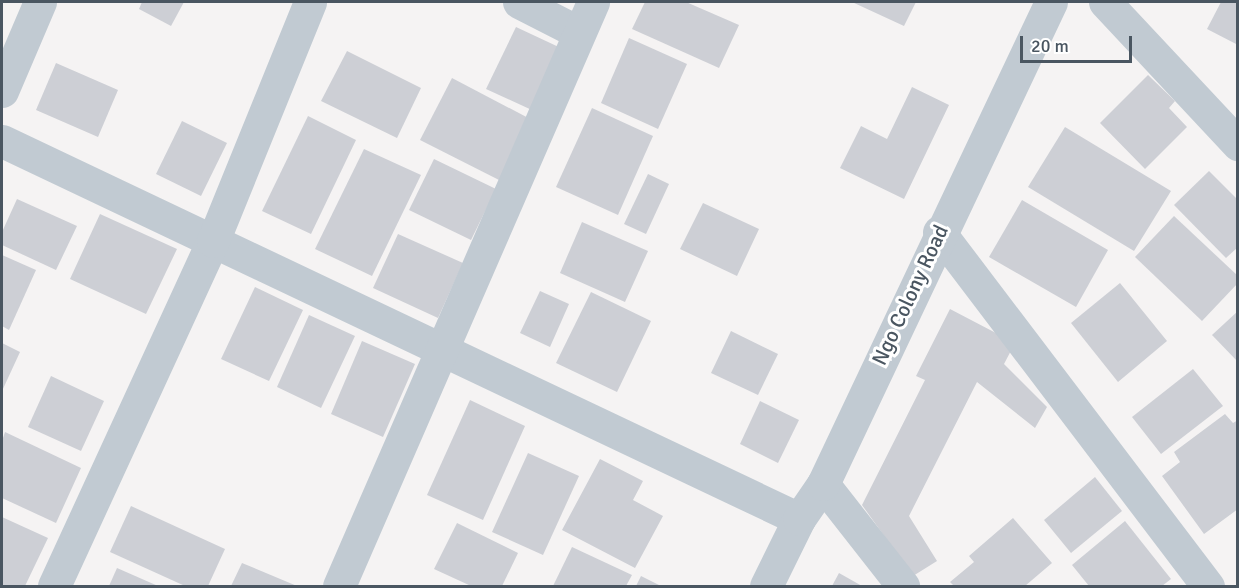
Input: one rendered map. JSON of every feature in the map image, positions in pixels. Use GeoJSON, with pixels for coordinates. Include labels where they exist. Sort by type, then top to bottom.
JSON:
{"type":"FeatureCollection","features":[{"type":"Feature","properties":{"kind":"street"},"geometry":{"type":"LineString","coordinates":[[2,91],[40,2]]}},
{"type":"Feature","properties":{"kind":"street"},"geometry":{"type":"LineString","coordinates":[[54,586],[213,242],[310,2]]}},
{"type":"Feature","properties":{"kind":"street"},"geometry":{"type":"LineString","coordinates":[[519,2],[578,32]]}},
{"type":"Feature","properties":{"kind":"street"},"geometry":{"type":"LineString","coordinates":[[339,586],[593,2]]}},
{"type":"Feature","properties":{"kind":"street","name":"Ngo Colony Road"},"geometry":{"type":"LineString","coordinates":[[766,586],[799,519],[823,484],[939,232],[1051,2]]}},
{"type":"Feature","properties":{"kind":"street"},"geometry":{"type":"LineString","coordinates":[[1105,2],[1238,144]]}},
{"type":"Feature","properties":{"kind":"street"},"geometry":{"type":"LineString","coordinates":[[2,141],[799,519]]}},
{"type":"Feature","properties":{"kind":"street"},"geometry":{"type":"LineString","coordinates":[[939,232],[1209,586]]}},
{"type":"Feature","properties":{"kind":"street"},"geometry":{"type":"LineString","coordinates":[[823,484],[903,586]]}},
{"type":"Feature","properties":{"kind":"building"},"geometry":{"type":"Polygon","coordinates":[[[142,2],[184,2],[171,26],[139,9],[142,2]]]}},
{"type":"Feature","properties":{"kind":"building"},"geometry":{"type":"Polygon","coordinates":[[[645,2],[686,2],[739,25],[719,68],[632,29],[645,2]]]}},
{"type":"Feature","properties":{"kind":"building"},"geometry":{"type":"Polygon","coordinates":[[[852,2],[916,2],[904,26],[852,2]]]}},
{"type":"Feature","properties":{"kind":"building"},"geometry":{"type":"Polygon","coordinates":[[[1221,2],[1238,2],[1238,45],[1207,29],[1221,2]]]}},
{"type":"Feature","properties":{"kind":"building"},"geometry":{"type":"Polygon","coordinates":[[[516,27],[563,49],[534,111],[486,89],[516,27]]]}},
{"type":"Feature","properties":{"kind":"building"},"geometry":{"type":"Polygon","coordinates":[[[629,38],[687,64],[658,129],[601,103],[629,38]]]}},
{"type":"Feature","properties":{"kind":"building"},"geometry":{"type":"Polygon","coordinates":[[[347,51],[421,88],[397,138],[321,101],[347,51]]]}},
{"type":"Feature","properties":{"kind":"building"},"geometry":{"type":"Polygon","coordinates":[[[56,63],[118,90],[98,137],[36,110],[56,63]]]}},
{"type":"Feature","properties":{"kind":"building"},"geometry":{"type":"Polygon","coordinates":[[[1148,75],[1175,101],[1169,108],[1187,127],[1145,169],[1100,123],[1148,75]]]}},
{"type":"Feature","properties":{"kind":"building"},"geometry":{"type":"Polygon","coordinates":[[[452,78],[534,121],[503,182],[420,140],[452,78]]]}},
{"type":"Feature","properties":{"kind":"building"},"geometry":{"type":"Polygon","coordinates":[[[912,87],[949,105],[904,199],[840,168],[861,126],[887,139],[912,87]]]}},
{"type":"Feature","properties":{"kind":"building"},"geometry":{"type":"Polygon","coordinates":[[[592,108],[653,136],[618,215],[556,187],[592,108]]]}},
{"type":"Feature","properties":{"kind":"building"},"geometry":{"type":"Polygon","coordinates":[[[308,116],[356,140],[311,234],[262,211],[308,116]]]}},
{"type":"Feature","properties":{"kind":"building"},"geometry":{"type":"Polygon","coordinates":[[[182,121],[227,143],[201,196],[156,174],[182,121]]]}},
{"type":"Feature","properties":{"kind":"building"},"geometry":{"type":"Polygon","coordinates":[[[1065,127],[1171,191],[1134,251],[1028,187],[1065,127]]]}},
{"type":"Feature","properties":{"kind":"building"},"geometry":{"type":"Polygon","coordinates":[[[364,149],[421,175],[372,276],[315,249],[364,149]]]}},
{"type":"Feature","properties":{"kind":"building"},"geometry":{"type":"Polygon","coordinates":[[[434,159],[496,189],[471,240],[409,210],[434,159]]]}},
{"type":"Feature","properties":{"kind":"building"},"geometry":{"type":"Polygon","coordinates":[[[1209,171],[1238,200],[1238,247],[1226,258],[1174,205],[1209,171]]]}},
{"type":"Feature","properties":{"kind":"building"},"geometry":{"type":"Polygon","coordinates":[[[648,174],[669,184],[646,234],[624,224],[648,174]]]}},
{"type":"Feature","properties":{"kind":"building"},"geometry":{"type":"Polygon","coordinates":[[[17,199],[77,226],[56,270],[2,245],[2,232],[17,199]]]}},
{"type":"Feature","properties":{"kind":"building"},"geometry":{"type":"Polygon","coordinates":[[[1022,200],[1108,250],[1076,307],[989,257],[1022,200]]]}},
{"type":"Feature","properties":{"kind":"building"},"geometry":{"type":"Polygon","coordinates":[[[703,203],[759,229],[737,276],[680,249],[703,203]]]}},
{"type":"Feature","properties":{"kind":"building"},"geometry":{"type":"Polygon","coordinates":[[[100,214],[177,249],[146,314],[70,279],[100,214]]]}},
{"type":"Feature","properties":{"kind":"building"},"geometry":{"type":"Polygon","coordinates":[[[1174,216],[1238,276],[1238,283],[1202,321],[1135,257],[1174,216]]]}},
{"type":"Feature","properties":{"kind":"building"},"geometry":{"type":"Polygon","coordinates":[[[582,222],[648,251],[625,302],[560,273],[582,222]]]}},
{"type":"Feature","properties":{"kind":"building"},"geometry":{"type":"Polygon","coordinates":[[[398,234],[463,263],[438,318],[373,288],[398,234]]]}},
{"type":"Feature","properties":{"kind":"building"},"geometry":{"type":"Polygon","coordinates":[[[2,255],[36,270],[9,330],[2,326],[2,255]]]}},
{"type":"Feature","properties":{"kind":"building"},"geometry":{"type":"Polygon","coordinates":[[[1120,283],[1167,341],[1118,382],[1071,323],[1120,283]]]}},
{"type":"Feature","properties":{"kind":"building"},"geometry":{"type":"Polygon","coordinates":[[[255,287],[303,310],[269,381],[221,359],[255,287]]]}},
{"type":"Feature","properties":{"kind":"building"},"geometry":{"type":"Polygon","coordinates":[[[540,291],[569,304],[550,347],[520,333],[540,291]]]}},
{"type":"Feature","properties":{"kind":"building"},"geometry":{"type":"Polygon","coordinates":[[[591,292],[651,321],[617,392],[556,363],[591,292]]]}},
{"type":"Feature","properties":{"kind":"building"},"geometry":{"type":"Polygon","coordinates":[[[950,309],[1015,343],[1004,364],[1047,407],[1035,428],[977,382],[909,516],[937,561],[913,576],[862,505],[925,380],[916,376],[950,309]]]}},
{"type":"Feature","properties":{"kind":"building"},"geometry":{"type":"Polygon","coordinates":[[[1238,311],[1238,362],[1212,335],[1238,311]]]}},
{"type":"Feature","properties":{"kind":"building"},"geometry":{"type":"Polygon","coordinates":[[[309,315],[355,336],[321,408],[277,387],[309,315]]]}},
{"type":"Feature","properties":{"kind":"building"},"geometry":{"type":"Polygon","coordinates":[[[731,331],[778,354],[758,395],[711,373],[731,331]]]}},
{"type":"Feature","properties":{"kind":"building"},"geometry":{"type":"Polygon","coordinates":[[[362,341],[415,364],[383,437],[331,414],[362,341]]]}},
{"type":"Feature","properties":{"kind":"building"},"geometry":{"type":"Polygon","coordinates":[[[2,343],[20,352],[2,391],[2,343]]]}},
{"type":"Feature","properties":{"kind":"building"},"geometry":{"type":"Polygon","coordinates":[[[1193,369],[1223,406],[1161,454],[1132,417],[1193,369]]]}},
{"type":"Feature","properties":{"kind":"building"},"geometry":{"type":"Polygon","coordinates":[[[51,376],[104,401],[81,451],[28,427],[51,376]]]}},
{"type":"Feature","properties":{"kind":"building"},"geometry":{"type":"Polygon","coordinates":[[[470,400],[525,426],[483,520],[427,495],[470,400]]]}},
{"type":"Feature","properties":{"kind":"building"},"geometry":{"type":"Polygon","coordinates":[[[760,401],[799,420],[778,463],[740,444],[760,401]]]}},
{"type":"Feature","properties":{"kind":"building"},"geometry":{"type":"Polygon","coordinates":[[[1225,414],[1233,423],[1238,420],[1238,509],[1204,534],[1162,476],[1180,462],[1174,452],[1225,414]]]}},
{"type":"Feature","properties":{"kind":"building"},"geometry":{"type":"Polygon","coordinates":[[[5,432],[81,468],[56,523],[2,498],[2,441],[5,432]]]}},
{"type":"Feature","properties":{"kind":"building"},"geometry":{"type":"Polygon","coordinates":[[[528,453],[579,476],[543,555],[492,532],[528,453]]]}},
{"type":"Feature","properties":{"kind":"building"},"geometry":{"type":"Polygon","coordinates":[[[600,459],[643,481],[633,500],[663,516],[635,568],[562,530],[600,459]]]}},
{"type":"Feature","properties":{"kind":"building"},"geometry":{"type":"Polygon","coordinates":[[[1095,477],[1122,511],[1071,553],[1044,520],[1095,477]]]}},
{"type":"Feature","properties":{"kind":"building"},"geometry":{"type":"Polygon","coordinates":[[[131,506],[225,549],[208,586],[185,586],[110,552],[131,506]]]}},
{"type":"Feature","properties":{"kind":"building"},"geometry":{"type":"Polygon","coordinates":[[[2,517],[48,538],[25,586],[2,585],[2,517]]]}},
{"type":"Feature","properties":{"kind":"building"},"geometry":{"type":"Polygon","coordinates":[[[1013,518],[1052,563],[1025,586],[954,586],[950,582],[974,562],[969,556],[1013,518]]]}},
{"type":"Feature","properties":{"kind":"building"},"geometry":{"type":"Polygon","coordinates":[[[1125,521],[1171,579],[1162,586],[1089,586],[1072,565],[1125,521]]]}},
{"type":"Feature","properties":{"kind":"building"},"geometry":{"type":"Polygon","coordinates":[[[457,523],[518,553],[502,586],[471,586],[434,569],[457,523]]]}},
{"type":"Feature","properties":{"kind":"building"},"geometry":{"type":"Polygon","coordinates":[[[572,547],[632,575],[626,586],[553,586],[572,547]]]}},
{"type":"Feature","properties":{"kind":"building"},"geometry":{"type":"Polygon","coordinates":[[[242,563],[297,586],[231,586],[242,563]]]}},
{"type":"Feature","properties":{"kind":"building"},"geometry":{"type":"Polygon","coordinates":[[[117,568],[158,586],[109,586],[117,568]]]}},
{"type":"Feature","properties":{"kind":"building"},"geometry":{"type":"Polygon","coordinates":[[[839,573],[862,586],[832,586],[839,573]]]}},
{"type":"Feature","properties":{"kind":"building"},"geometry":{"type":"Polygon","coordinates":[[[641,576],[661,586],[636,586],[641,576]]]}}]}
